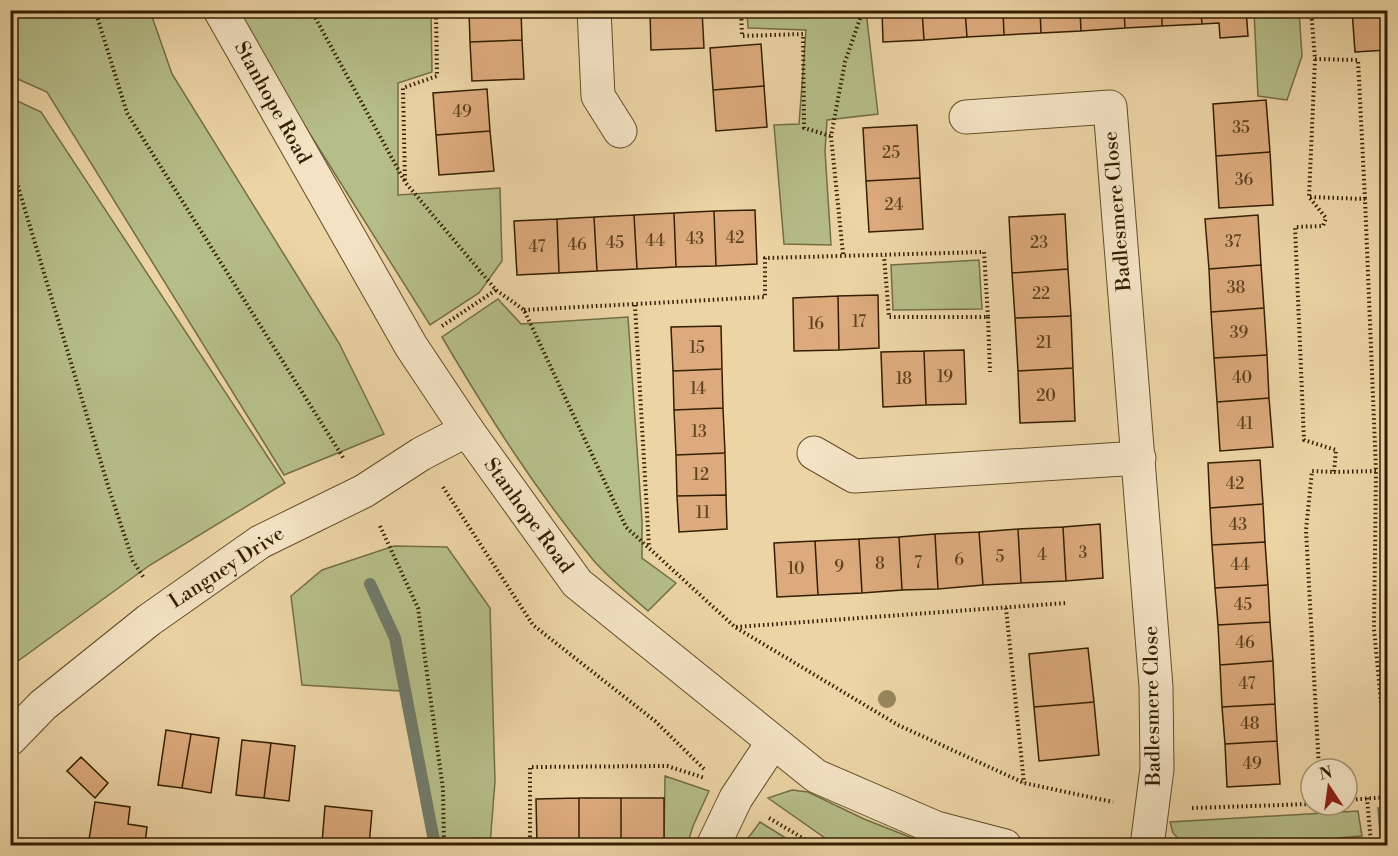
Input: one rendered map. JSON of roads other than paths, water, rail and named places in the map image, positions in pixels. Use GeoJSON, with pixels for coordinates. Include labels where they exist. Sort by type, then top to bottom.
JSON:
{"type":"FeatureCollection","features":[{"type":"Feature","properties":{"kind":"street","name":"Stanhope Road"},"geometry":{"type":"LineString","coordinates":[[220,10],[411,346],[467,430],[576,583],[816,776],[936,828],[1005,846]]}},
{"type":"Feature","properties":{"kind":"street"},"geometry":{"type":"LineString","coordinates":[[594,10],[598,96],[620,130]]}},
{"type":"Feature","properties":{"kind":"street","name":"Badlesmere Close"},"geometry":{"type":"LineString","coordinates":[[966,117],[1110,107],[1156,687],[1157,769],[1147,846]]}},
{"type":"Feature","properties":{"kind":"street","name":"Langney Drive"},"geometry":{"type":"LineString","coordinates":[[10,739],[43,705],[165,608],[260,542],[364,491],[421,454],[467,430]]}},
{"type":"Feature","properties":{"kind":"street"},"geometry":{"type":"LineString","coordinates":[[814,453],[854,476],[1138,458]]}},
{"type":"Feature","properties":{"kind":"street"},"geometry":{"type":"LineString","coordinates":[[713,846],[727,790],[773,742]]}},
{"type":"Feature","properties":{"kind":"waterway"},"geometry":{"type":"LineString","coordinates":[[370,584],[395,638],[435,846]]}}]}
